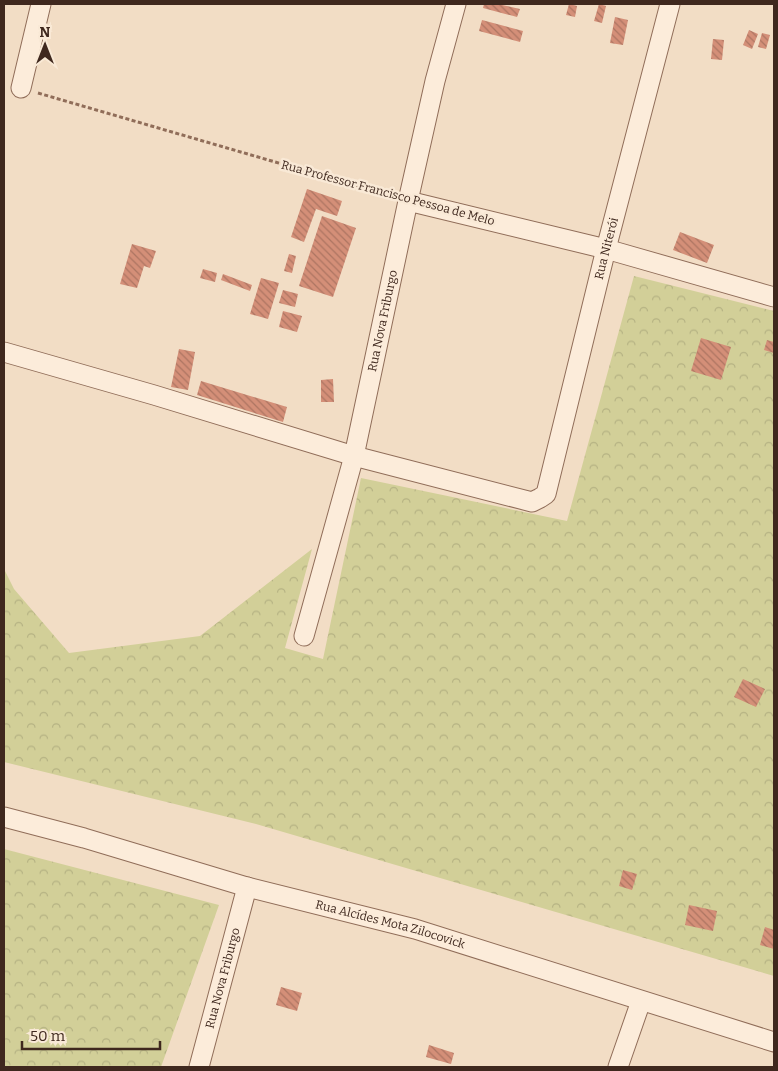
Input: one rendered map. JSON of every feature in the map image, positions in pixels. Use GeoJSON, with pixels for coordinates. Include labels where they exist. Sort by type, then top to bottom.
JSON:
{"type":"FeatureCollection","features":[{"type":"Feature","properties":{"kind":"street"},"geometry":{"type":"LineString","coordinates":[[22,88],[41,4]]}},
{"type":"Feature","properties":{"kind":"street","name":"Rua Nova Friburgo"},"geometry":{"type":"LineString","coordinates":[[304,636],[354,456],[435,81],[456,4]]}},
{"type":"Feature","properties":{"kind":"street","name":"Rua Niterói"},"geometry":{"type":"LineString","coordinates":[[354,456],[532,502],[546,494],[606,249],[670,4]]}},
{"type":"Feature","properties":{"kind":"street","name":"Rua Professor Francisco Pessoa de Melo"},"geometry":{"type":"LineString","coordinates":[[408,201],[606,249],[774,297]]}},
{"type":"Feature","properties":{"kind":"street"},"geometry":{"type":"LineString","coordinates":[[4,352],[154,395],[354,456]]}},
{"type":"Feature","properties":{"kind":"street","name":"Rua Alcídes Mota Zilocovick"},"geometry":{"type":"LineString","coordinates":[[4,817],[84,838],[247,887],[415,930],[774,1042]]}},
{"type":"Feature","properties":{"kind":"street","name":"Rua Nova Friburgo"},"geometry":{"type":"LineString","coordinates":[[199,1067],[247,887]]}},
{"type":"Feature","properties":{"kind":"street"},"geometry":{"type":"LineString","coordinates":[[618,1067],[641,1001]]}},
{"type":"Feature","properties":{"kind":"path","name":"Rua Professor Francisco Pessoa de Melo"},"geometry":{"type":"LineString","coordinates":[[22,88],[408,201]]}},
{"type":"Feature","properties":{"kind":"green space"},"geometry":{"type":"Polygon","coordinates":[[[634,276],[774,311],[774,976],[256,824],[4,762],[4,569],[14,589],[69,653],[200,636],[312,549],[285,648],[323,659],[361,478],[567,521],[634,276]]]}},
{"type":"Feature","properties":{"kind":"green space"},"geometry":{"type":"Polygon","coordinates":[[[4,849],[219,905],[161,1067],[4,1067],[4,849]]]}},
{"type":"Feature","properties":{"kind":"building"},"geometry":{"type":"Polygon","coordinates":[[[484,4],[498,4],[520,9],[517,17],[483,8],[484,4]]]}},
{"type":"Feature","properties":{"kind":"building"},"geometry":{"type":"Polygon","coordinates":[[[569,4],[577,6],[575,17],[566,15],[569,4]]]}},
{"type":"Feature","properties":{"kind":"building"},"geometry":{"type":"Polygon","coordinates":[[[599,4],[606,6],[602,23],[594,21],[599,4]]]}},
{"type":"Feature","properties":{"kind":"building"},"geometry":{"type":"Polygon","coordinates":[[[615,17],[628,20],[623,45],[610,43],[615,17]]]}},
{"type":"Feature","properties":{"kind":"building"},"geometry":{"type":"Polygon","coordinates":[[[482,20],[523,31],[520,42],[479,31],[482,20]]]}},
{"type":"Feature","properties":{"kind":"building"},"geometry":{"type":"Polygon","coordinates":[[[749,30],[758,34],[752,49],[743,45],[749,30]]]}},
{"type":"Feature","properties":{"kind":"building"},"geometry":{"type":"Polygon","coordinates":[[[762,33],[770,35],[766,49],[758,47],[762,33]]]}},
{"type":"Feature","properties":{"kind":"building"},"geometry":{"type":"Polygon","coordinates":[[[713,39],[724,40],[722,60],[711,59],[713,39]]]}},
{"type":"Feature","properties":{"kind":"building"},"geometry":{"type":"Polygon","coordinates":[[[307,189],[342,201],[337,216],[316,209],[304,242],[291,237],[307,189]]]}},
{"type":"Feature","properties":{"kind":"building"},"geometry":{"type":"Polygon","coordinates":[[[322,216],[356,228],[333,297],[299,286],[322,216]]]}},
{"type":"Feature","properties":{"kind":"building"},"geometry":{"type":"Polygon","coordinates":[[[680,232],[714,245],[707,263],[673,250],[680,232]]]}},
{"type":"Feature","properties":{"kind":"building"},"geometry":{"type":"Polygon","coordinates":[[[132,244],[156,251],[150,268],[144,266],[137,288],[120,284],[132,244]]]}},
{"type":"Feature","properties":{"kind":"building"},"geometry":{"type":"Polygon","coordinates":[[[289,254],[296,256],[292,273],[284,271],[289,254]]]}},
{"type":"Feature","properties":{"kind":"building"},"geometry":{"type":"Polygon","coordinates":[[[203,269],[217,273],[215,282],[200,278],[203,269]]]}},
{"type":"Feature","properties":{"kind":"building"},"geometry":{"type":"Polygon","coordinates":[[[223,274],[252,285],[250,291],[221,280],[223,274]]]}},
{"type":"Feature","properties":{"kind":"building"},"geometry":{"type":"Polygon","coordinates":[[[261,278],[279,283],[268,319],[250,314],[261,278]]]}},
{"type":"Feature","properties":{"kind":"building"},"geometry":{"type":"Polygon","coordinates":[[[283,290],[298,294],[295,307],[279,303],[283,290]]]}},
{"type":"Feature","properties":{"kind":"building"},"geometry":{"type":"Polygon","coordinates":[[[283,311],[302,316],[297,332],[279,327],[283,311]]]}},
{"type":"Feature","properties":{"kind":"building"},"geometry":{"type":"Polygon","coordinates":[[[701,338],[731,347],[721,380],[691,371],[701,338]]]}},
{"type":"Feature","properties":{"kind":"building"},"geometry":{"type":"Polygon","coordinates":[[[767,340],[774,342],[774,353],[764,350],[767,340]]]}},
{"type":"Feature","properties":{"kind":"building"},"geometry":{"type":"Polygon","coordinates":[[[179,349],[195,352],[188,390],[171,387],[179,349]]]}},
{"type":"Feature","properties":{"kind":"building"},"geometry":{"type":"Polygon","coordinates":[[[333,379],[334,402],[321,402],[321,380],[333,379]]]}},
{"type":"Feature","properties":{"kind":"building"},"geometry":{"type":"Polygon","coordinates":[[[201,381],[287,407],[283,422],[197,395],[201,381]]]}},
{"type":"Feature","properties":{"kind":"building"},"geometry":{"type":"Polygon","coordinates":[[[743,679],[765,689],[756,707],[734,697],[743,679]]]}},
{"type":"Feature","properties":{"kind":"building"},"geometry":{"type":"Polygon","coordinates":[[[623,870],[637,874],[632,890],[619,886],[623,870]]]}},
{"type":"Feature","properties":{"kind":"building"},"geometry":{"type":"Polygon","coordinates":[[[689,905],[717,911],[713,931],[685,925],[689,905]]]}},
{"type":"Feature","properties":{"kind":"building"},"geometry":{"type":"Polygon","coordinates":[[[765,927],[774,930],[774,949],[760,945],[765,927]]]}},
{"type":"Feature","properties":{"kind":"building"},"geometry":{"type":"Polygon","coordinates":[[[281,987],[302,993],[297,1011],[276,1005],[281,987]]]}},
{"type":"Feature","properties":{"kind":"building"},"geometry":{"type":"Polygon","coordinates":[[[429,1045],[454,1053],[451,1064],[426,1057],[429,1045]]]}}]}
